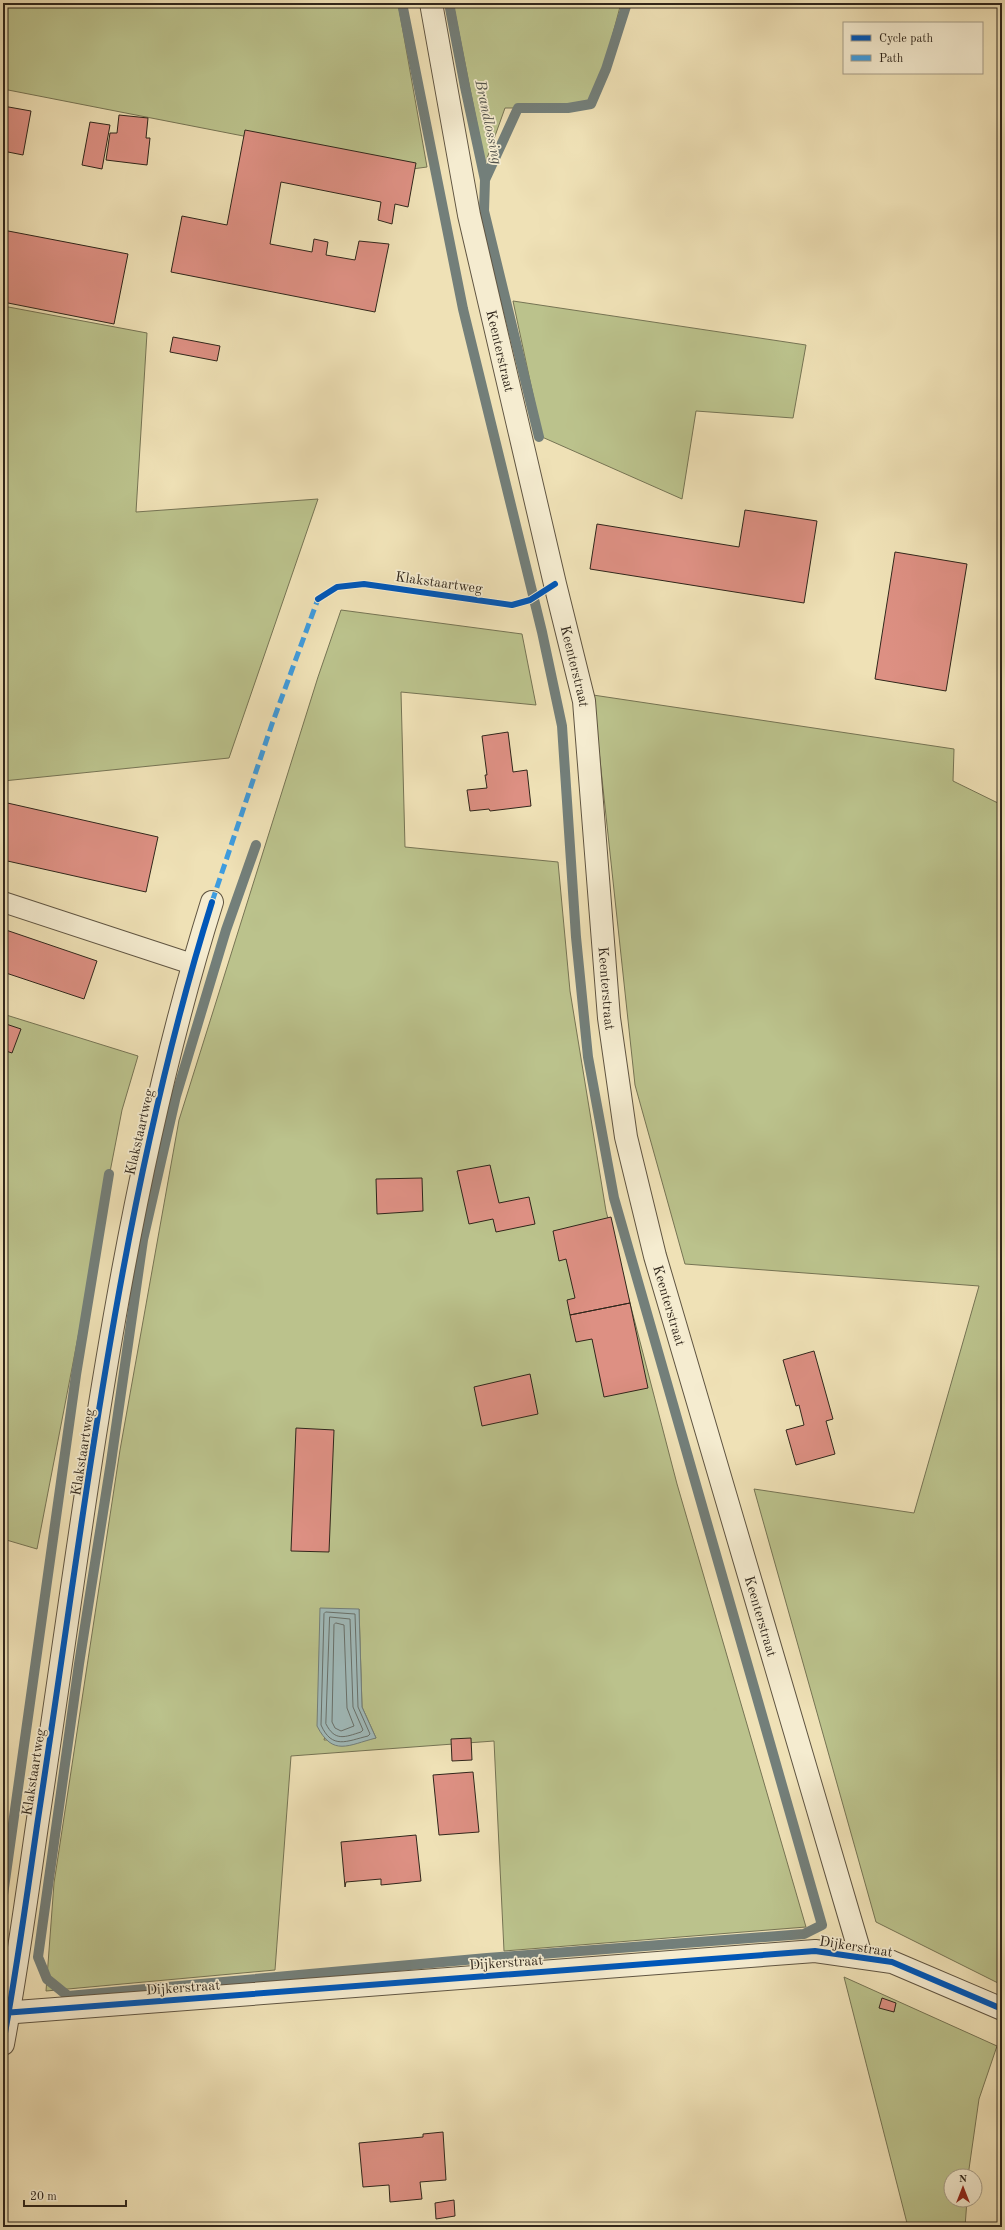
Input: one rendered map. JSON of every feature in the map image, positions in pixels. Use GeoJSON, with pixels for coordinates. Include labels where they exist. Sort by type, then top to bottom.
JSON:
{"type":"FeatureCollection","features":[{"type":"Feature","properties":{"kind":"street","name":"Keenterstraat"},"geometry":{"type":"LineString","coordinates":[[431,3],[469,214],[555,584],[584,701],[609,1018],[626,1137],[655,1256],[860,1956]]}},
{"type":"Feature","properties":{"kind":"street","name":"Klakstaartweg"},"geometry":{"type":"LineString","coordinates":[[3,2044],[6,2013],[119,1287],[157,1105],[192,964],[212,902]]}},
{"type":"Feature","properties":{"kind":"street","name":"Dijkerstraat"},"geometry":{"type":"LineString","coordinates":[[6,2013],[815,1951],[860,1956],[892,1962],[1002,2009]]}},
{"type":"Feature","properties":{"kind":"lane"},"geometry":{"type":"LineString","coordinates":[[3,902],[192,964]]}},
{"type":"Feature","properties":{"kind":"green space"},"geometry":{"type":"Polygon","coordinates":[[[3,3],[398,3],[427,167],[412,169],[3,89],[3,3]]]}},
{"type":"Feature","properties":{"kind":"green space"},"geometry":{"type":"Polygon","coordinates":[[[453,3],[621,3],[602,75],[593,98],[574,108],[505,108],[485,164],[453,3]]]}},
{"type":"Feature","properties":{"kind":"green space"},"geometry":{"type":"Polygon","coordinates":[[[513,301],[806,345],[793,418],[696,411],[682,499],[542,437],[513,301]]]}},
{"type":"Feature","properties":{"kind":"green space"},"geometry":{"type":"Polygon","coordinates":[[[3,306],[147,333],[136,512],[318,499],[229,758],[3,781],[3,306]]]}},
{"type":"Feature","properties":{"kind":"green space"},"geometry":{"type":"Polygon","coordinates":[[[341,610],[522,634],[536,705],[401,692],[405,847],[558,862],[570,991],[606,1211],[677,1484],[806,1927],[504,1951],[494,1741],[291,1756],[275,1970],[46,1991],[54,1883],[120,1450],[179,1120],[318,677],[341,610]],[[359,1609],[324,1740],[376,1738],[362,1707],[359,1609]]]}},
{"type":"Feature","properties":{"kind":"green space"},"geometry":{"type":"Polygon","coordinates":[[[593,695],[954,749],[953,781],[1002,805],[1002,1516],[1000,1525],[1002,1525],[1002,1985],[876,1922],[754,1489],[914,1513],[979,1286],[685,1264],[635,1085],[593,695]]]}},
{"type":"Feature","properties":{"kind":"green space"},"geometry":{"type":"Polygon","coordinates":[[[3,1014],[138,1056],[122,1110],[37,1549],[3,1539],[3,1014]]]}},
{"type":"Feature","properties":{"kind":"green space"},"geometry":{"type":"Polygon","coordinates":[[[844,1977],[997,2046],[979,2099],[969,2168],[943,2168],[943,2208],[966,2208],[965,2227],[908,2227],[844,1977]]]}},
{"type":"Feature","properties":{"kind":"water"},"geometry":{"type":"Polygon","coordinates":[[[320,1608],[359,1609],[362,1707],[376,1738],[349,1745],[335,1745],[323,1736],[317,1726],[320,1608]]]}},
{"type":"Feature","properties":{"kind":"building"},"geometry":{"type":"Polygon","coordinates":[[[3,106],[31,111],[23,155],[3,151],[3,106]]]}},
{"type":"Feature","properties":{"kind":"building"},"geometry":{"type":"Polygon","coordinates":[[[119,115],[148,118],[146,138],[150,138],[147,165],[106,160],[110,133],[117,133],[119,115]]]}},
{"type":"Feature","properties":{"kind":"building"},"geometry":{"type":"Polygon","coordinates":[[[90,122],[110,125],[102,169],[82,165],[90,122]]]}},
{"type":"Feature","properties":{"kind":"building"},"geometry":{"type":"Polygon","coordinates":[[[245,130],[416,163],[408,207],[395,204],[392,224],[378,220],[381,202],[281,182],[270,244],[312,252],[314,239],[328,242],[326,255],[355,260],[359,241],[389,244],[375,312],[171,272],[182,216],[227,225],[245,130]]]}},
{"type":"Feature","properties":{"kind":"building"},"geometry":{"type":"Polygon","coordinates":[[[3,230],[128,254],[114,324],[3,302],[3,230]]]}},
{"type":"Feature","properties":{"kind":"building"},"geometry":{"type":"Polygon","coordinates":[[[173,337],[220,346],[217,361],[170,352],[173,337]]]}},
{"type":"Feature","properties":{"kind":"building"},"geometry":{"type":"Polygon","coordinates":[[[745,510],[817,521],[804,603],[590,569],[597,524],[739,547],[745,510]]]}},
{"type":"Feature","properties":{"kind":"building"},"geometry":{"type":"Polygon","coordinates":[[[895,552],[967,564],[946,691],[875,679],[895,552]]]}},
{"type":"Feature","properties":{"kind":"building"},"geometry":{"type":"Polygon","coordinates":[[[508,732],[513,772],[527,770],[531,806],[490,811],[489,809],[470,811],[467,790],[487,788],[485,775],[487,775],[482,736],[508,732]]]}},
{"type":"Feature","properties":{"kind":"building"},"geometry":{"type":"Polygon","coordinates":[[[3,802],[158,837],[146,892],[3,860],[3,802]]]}},
{"type":"Feature","properties":{"kind":"building"},"geometry":{"type":"Polygon","coordinates":[[[3,929],[97,961],[84,999],[3,972],[3,929]]]}},
{"type":"Feature","properties":{"kind":"building"},"geometry":{"type":"Polygon","coordinates":[[[3,1023],[21,1029],[12,1053],[3,1050],[3,1023]]]}},
{"type":"Feature","properties":{"kind":"building"},"geometry":{"type":"Polygon","coordinates":[[[490,1165],[499,1203],[529,1197],[535,1224],[496,1232],[493,1219],[469,1224],[457,1171],[490,1165]]]}},
{"type":"Feature","properties":{"kind":"building"},"geometry":{"type":"Polygon","coordinates":[[[422,1178],[423,1211],[377,1214],[376,1179],[422,1178]]]}},
{"type":"Feature","properties":{"kind":"building"},"geometry":{"type":"Polygon","coordinates":[[[611,1217],[630,1303],[570,1315],[567,1300],[575,1298],[566,1259],[559,1261],[553,1231],[611,1217]]]}},
{"type":"Feature","properties":{"kind":"building"},"geometry":{"type":"Polygon","coordinates":[[[630,1303],[648,1388],[604,1397],[592,1339],[576,1342],[570,1315],[630,1303]]]}},
{"type":"Feature","properties":{"kind":"building"},"geometry":{"type":"Polygon","coordinates":[[[814,1351],[833,1419],[826,1421],[835,1454],[796,1465],[786,1430],[804,1425],[799,1405],[796,1406],[783,1360],[814,1351]]]}},
{"type":"Feature","properties":{"kind":"building"},"geometry":{"type":"Polygon","coordinates":[[[530,1374],[538,1414],[482,1426],[474,1387],[530,1374]]]}},
{"type":"Feature","properties":{"kind":"building"},"geometry":{"type":"Polygon","coordinates":[[[296,1428],[334,1430],[329,1552],[291,1551],[296,1428]]]}},
{"type":"Feature","properties":{"kind":"building"},"geometry":{"type":"Polygon","coordinates":[[[471,1738],[472,1760],[452,1761],[451,1739],[471,1738]]]}},
{"type":"Feature","properties":{"kind":"building"},"geometry":{"type":"Polygon","coordinates":[[[473,1772],[479,1832],[439,1835],[433,1775],[473,1772]]]}},
{"type":"Feature","properties":{"kind":"building"},"geometry":{"type":"Polygon","coordinates":[[[416,1835],[421,1881],[381,1885],[381,1879],[346,1882],[345,1887],[341,1842],[416,1835]]]}},
{"type":"Feature","properties":{"kind":"building"},"geometry":{"type":"Polygon","coordinates":[[[882,1998],[896,2003],[894,2012],[879,2008],[882,1998]]]}},
{"type":"Feature","properties":{"kind":"building"},"geometry":{"type":"Polygon","coordinates":[[[443,2132],[446,2180],[420,2182],[422,2199],[390,2202],[389,2185],[363,2187],[359,2143],[423,2137],[423,2134],[443,2132]]]}},
{"type":"Feature","properties":{"kind":"building"},"geometry":{"type":"Polygon","coordinates":[[[454,2200],[455,2216],[436,2219],[435,2203],[454,2200]]]}},
{"type":"Feature","properties":{"kind":"waterway"},"geometry":{"type":"LineString","coordinates":[[256,845],[226,930],[176,1096],[143,1240],[111,1462],[79,1664],[38,1957],[47,1979],[68,1996],[487,1958],[804,1934],[822,1925],[614,1198],[588,1057],[576,937],[562,726],[542,632],[463,309],[402,3]]}},
{"type":"Feature","properties":{"kind":"waterway","name":"Brandlossing"},"geometry":{"type":"LineString","coordinates":[[449,3],[485,180],[518,108],[568,108],[591,104],[606,69],[627,3]]}},
{"type":"Feature","properties":{"kind":"waterway"},"geometry":{"type":"LineString","coordinates":[[485,180],[484,211],[539,437]]}},
{"type":"Feature","properties":{"kind":"waterway"},"geometry":{"type":"LineString","coordinates":[[3,1895],[76,1375],[109,1174]]}},
{"type":"Feature","properties":{"kind":"marked path"},"geometry":{"type":"LineString","coordinates":[[212,902],[272,724],[318,599]]}},
{"type":"Feature","properties":{"kind":"cycle path"},"geometry":{"type":"LineString","coordinates":[[318,599],[337,587],[364,584],[512,605],[530,600],[555,584]]}},
{"type":"Feature","properties":{"kind":"cycle path"},"geometry":{"type":"LineString","coordinates":[[3,2044],[22,1932],[89,1472],[128,1242],[152,1127],[180,1014],[212,902]]}},
{"type":"Feature","properties":{"kind":"cycle path"},"geometry":{"type":"LineString","coordinates":[[3,2013],[815,1951],[892,1962],[1002,2009]]}}]}
